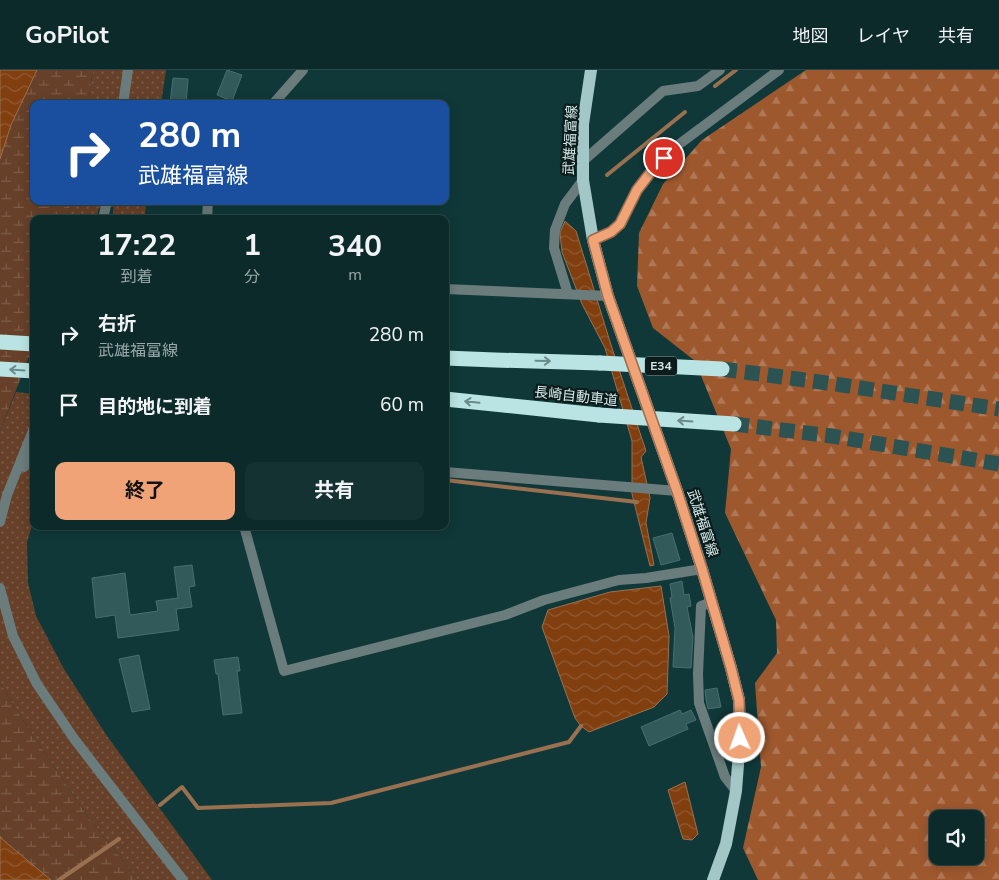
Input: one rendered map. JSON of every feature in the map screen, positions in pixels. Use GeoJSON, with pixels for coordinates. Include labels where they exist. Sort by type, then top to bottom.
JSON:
{"type":"FeatureCollection","features":[{"type":"Feature","properties":{"kind":"highway"},"geometry":{"type":"LineString","coordinates":[[0,342],[30,344]]}},
{"type":"Feature","properties":{"kind":"highway","name":"E34"},"geometry":{"type":"LineString","coordinates":[[449,358],[600,363],[722,370]]}},
{"type":"Feature","properties":{"kind":"highway"},"geometry":{"type":"LineString","coordinates":[[0,369],[30,371]]}},
{"type":"Feature","properties":{"kind":"highway","name":"長崎自動車道"},"geometry":{"type":"LineString","coordinates":[[449,399],[599,415],[734,424]]}},
{"type":"Feature","properties":{"kind":"main road","name":"武雄福富線"},"geometry":{"type":"LineString","coordinates":[[592,70],[583,124],[583,180],[604,296],[677,491],[712,602],[739,700],[740,738],[736,791],[726,844],[714,880]]}},
{"type":"Feature","properties":{"kind":"street"},"geometry":{"type":"LineString","coordinates":[[124,100],[128,70]]}},
{"type":"Feature","properties":{"kind":"street"},"geometry":{"type":"LineString","coordinates":[[277,100],[303,70]]}},
{"type":"Feature","properties":{"kind":"street"},"geometry":{"type":"LineString","coordinates":[[583,162],[663,92],[698,86],[720,70]]}},
{"type":"Feature","properties":{"kind":"street"},"geometry":{"type":"LineString","coordinates":[[593,240],[611,232],[620,224],[637,190],[654,168],[674,148],[779,70]]}},
{"type":"Feature","properties":{"kind":"street"},"geometry":{"type":"LineString","coordinates":[[571,294],[554,248],[555,230],[565,204],[583,180]]}},
{"type":"Feature","properties":{"kind":"street"},"geometry":{"type":"LineString","coordinates":[[449,290],[604,296]]}},
{"type":"Feature","properties":{"kind":"street"},"geometry":{"type":"LineString","coordinates":[[0,522],[6,495],[30,438]]}},
{"type":"Feature","properties":{"kind":"street"},"geometry":{"type":"LineString","coordinates":[[6,495],[30,456]]}},
{"type":"Feature","properties":{"kind":"street"},"geometry":{"type":"LineString","coordinates":[[449,472],[677,491]]}},
{"type":"Feature","properties":{"kind":"street"},"geometry":{"type":"LineString","coordinates":[[245,530],[284,671],[505,615],[544,600],[619,580],[646,578],[702,569]]}},
{"type":"Feature","properties":{"kind":"street"},"geometry":{"type":"LineString","coordinates":[[0,588],[13,636],[37,684],[75,740],[183,880]]}},
{"type":"Feature","properties":{"kind":"street"},"geometry":{"type":"LineString","coordinates":[[712,602],[701,606],[698,674],[699,703],[725,777],[736,791]]}},
{"type":"Feature","properties":{"kind":"green space"},"geometry":{"type":"Polygon","coordinates":[[[37,70],[93,70],[89,100],[30,100],[30,205],[70,205],[68,215],[30,215],[30,354],[0,431],[0,159],[11,125],[37,70]]]}},
{"type":"Feature","properties":{"kind":"green space"},"geometry":{"type":"Polygon","coordinates":[[[93,70],[166,70],[162,100],[89,100],[93,70]]]}},
{"type":"Feature","properties":{"kind":"green space"},"geometry":{"type":"Polygon","coordinates":[[[806,70],[999,70],[999,880],[758,880],[743,848],[761,767],[755,683],[777,653],[776,620],[725,513],[731,449],[695,361],[653,328],[637,286],[639,233],[663,184],[702,140],[806,70]]]}},
{"type":"Feature","properties":{"kind":"green space"},"geometry":{"type":"Polygon","coordinates":[[[70,205],[146,205],[145,215],[113,215],[113,207],[99,208],[97,215],[68,215],[70,205]]]}},
{"type":"Feature","properties":{"kind":"green space"},"geometry":{"type":"Polygon","coordinates":[[[16,392],[30,394],[31,530],[27,542],[28,583],[36,616],[64,669],[107,736],[212,880],[138,880],[86,814],[17,711],[0,682],[0,431],[16,392]]]}},
{"type":"Feature","properties":{"kind":"green space"},"geometry":{"type":"Polygon","coordinates":[[[0,682],[17,711],[86,814],[138,880],[51,880],[0,836],[0,682]]]}},
{"type":"Feature","properties":{"kind":"water"},"geometry":{"type":"Polygon","coordinates":[[[0,70],[37,70],[11,125],[0,159],[0,70]]]}},
{"type":"Feature","properties":{"kind":"water"},"geometry":{"type":"Polygon","coordinates":[[[565,221],[576,231],[646,451],[641,457],[650,498],[646,523],[654,565],[650,566],[632,494],[632,441],[605,348],[582,304],[562,252],[560,233],[565,221]]]}},
{"type":"Feature","properties":{"kind":"water"},"geometry":{"type":"Polygon","coordinates":[[[661,586],[669,636],[667,694],[654,707],[589,732],[575,718],[542,627],[548,610],[610,592],[661,586]]]}},
{"type":"Feature","properties":{"kind":"water"},"geometry":{"type":"Polygon","coordinates":[[[685,782],[698,834],[692,840],[683,839],[668,790],[685,782]]]}},
{"type":"Feature","properties":{"kind":"water"},"geometry":{"type":"Polygon","coordinates":[[[0,836],[3,840],[51,880],[0,880],[0,836]]]}},
{"type":"Feature","properties":{"kind":"building"},"geometry":{"type":"Polygon","coordinates":[[[227,70],[242,75],[232,100],[217,95],[227,70]]]}},
{"type":"Feature","properties":{"kind":"building"},"geometry":{"type":"Polygon","coordinates":[[[173,78],[188,79],[186,100],[170,100],[173,78]]]}},
{"type":"Feature","properties":{"kind":"building"},"geometry":{"type":"Polygon","coordinates":[[[672,533],[680,560],[661,565],[653,538],[672,533]]]}},
{"type":"Feature","properties":{"kind":"building"},"geometry":{"type":"Polygon","coordinates":[[[192,565],[195,586],[189,587],[192,607],[176,609],[179,630],[118,638],[115,615],[96,618],[92,578],[125,573],[130,615],[158,611],[156,601],[178,598],[174,567],[192,565]]]}},
{"type":"Feature","properties":{"kind":"building"},"geometry":{"type":"Polygon","coordinates":[[[682,581],[684,595],[689,594],[691,606],[687,607],[693,637],[691,668],[673,667],[675,628],[670,598],[672,597],[670,584],[682,581]]]}},
{"type":"Feature","properties":{"kind":"building"},"geometry":{"type":"Polygon","coordinates":[[[139,655],[150,709],[132,712],[119,659],[139,655]]]}},
{"type":"Feature","properties":{"kind":"building"},"geometry":{"type":"Polygon","coordinates":[[[238,657],[240,671],[237,671],[242,713],[223,715],[218,674],[216,674],[214,660],[238,657]]]}},
{"type":"Feature","properties":{"kind":"building"},"geometry":{"type":"Polygon","coordinates":[[[717,688],[721,707],[708,709],[705,690],[717,688]]]}},
{"type":"Feature","properties":{"kind":"building"},"geometry":{"type":"Polygon","coordinates":[[[680,710],[682,714],[691,710],[696,720],[686,724],[688,729],[649,746],[641,727],[680,710]]]}},
{"type":"Feature","properties":{"kind":"waterway"},"geometry":{"type":"LineString","coordinates":[[715,86],[736,70]]}},
{"type":"Feature","properties":{"kind":"waterway"},"geometry":{"type":"LineString","coordinates":[[607,175],[685,112]]}},
{"type":"Feature","properties":{"kind":"waterway"},"geometry":{"type":"LineString","coordinates":[[449,480],[637,502]]}},
{"type":"Feature","properties":{"kind":"waterway"},"geometry":{"type":"LineString","coordinates":[[160,805],[182,787],[198,808],[331,803],[569,742],[581,726]]}},
{"type":"Feature","properties":{"kind":"waterway"},"geometry":{"type":"LineString","coordinates":[[59,880],[119,839]]}},
{"type":"Feature","properties":{"kind":"tunnel"},"geometry":{"type":"LineString","coordinates":[[722,369],[999,409]]}},
{"type":"Feature","properties":{"kind":"tunnel"},"geometry":{"type":"LineString","coordinates":[[734,424],[832,436],[999,464]]}},
{"type":"Feature","properties":{"kind":"route"},"geometry":{"type":"LineString","coordinates":[[664,158],[637,190],[620,224],[611,232],[593,240],[608,296],[677,491],[702,569],[739,700],[740,738]]}}]}
